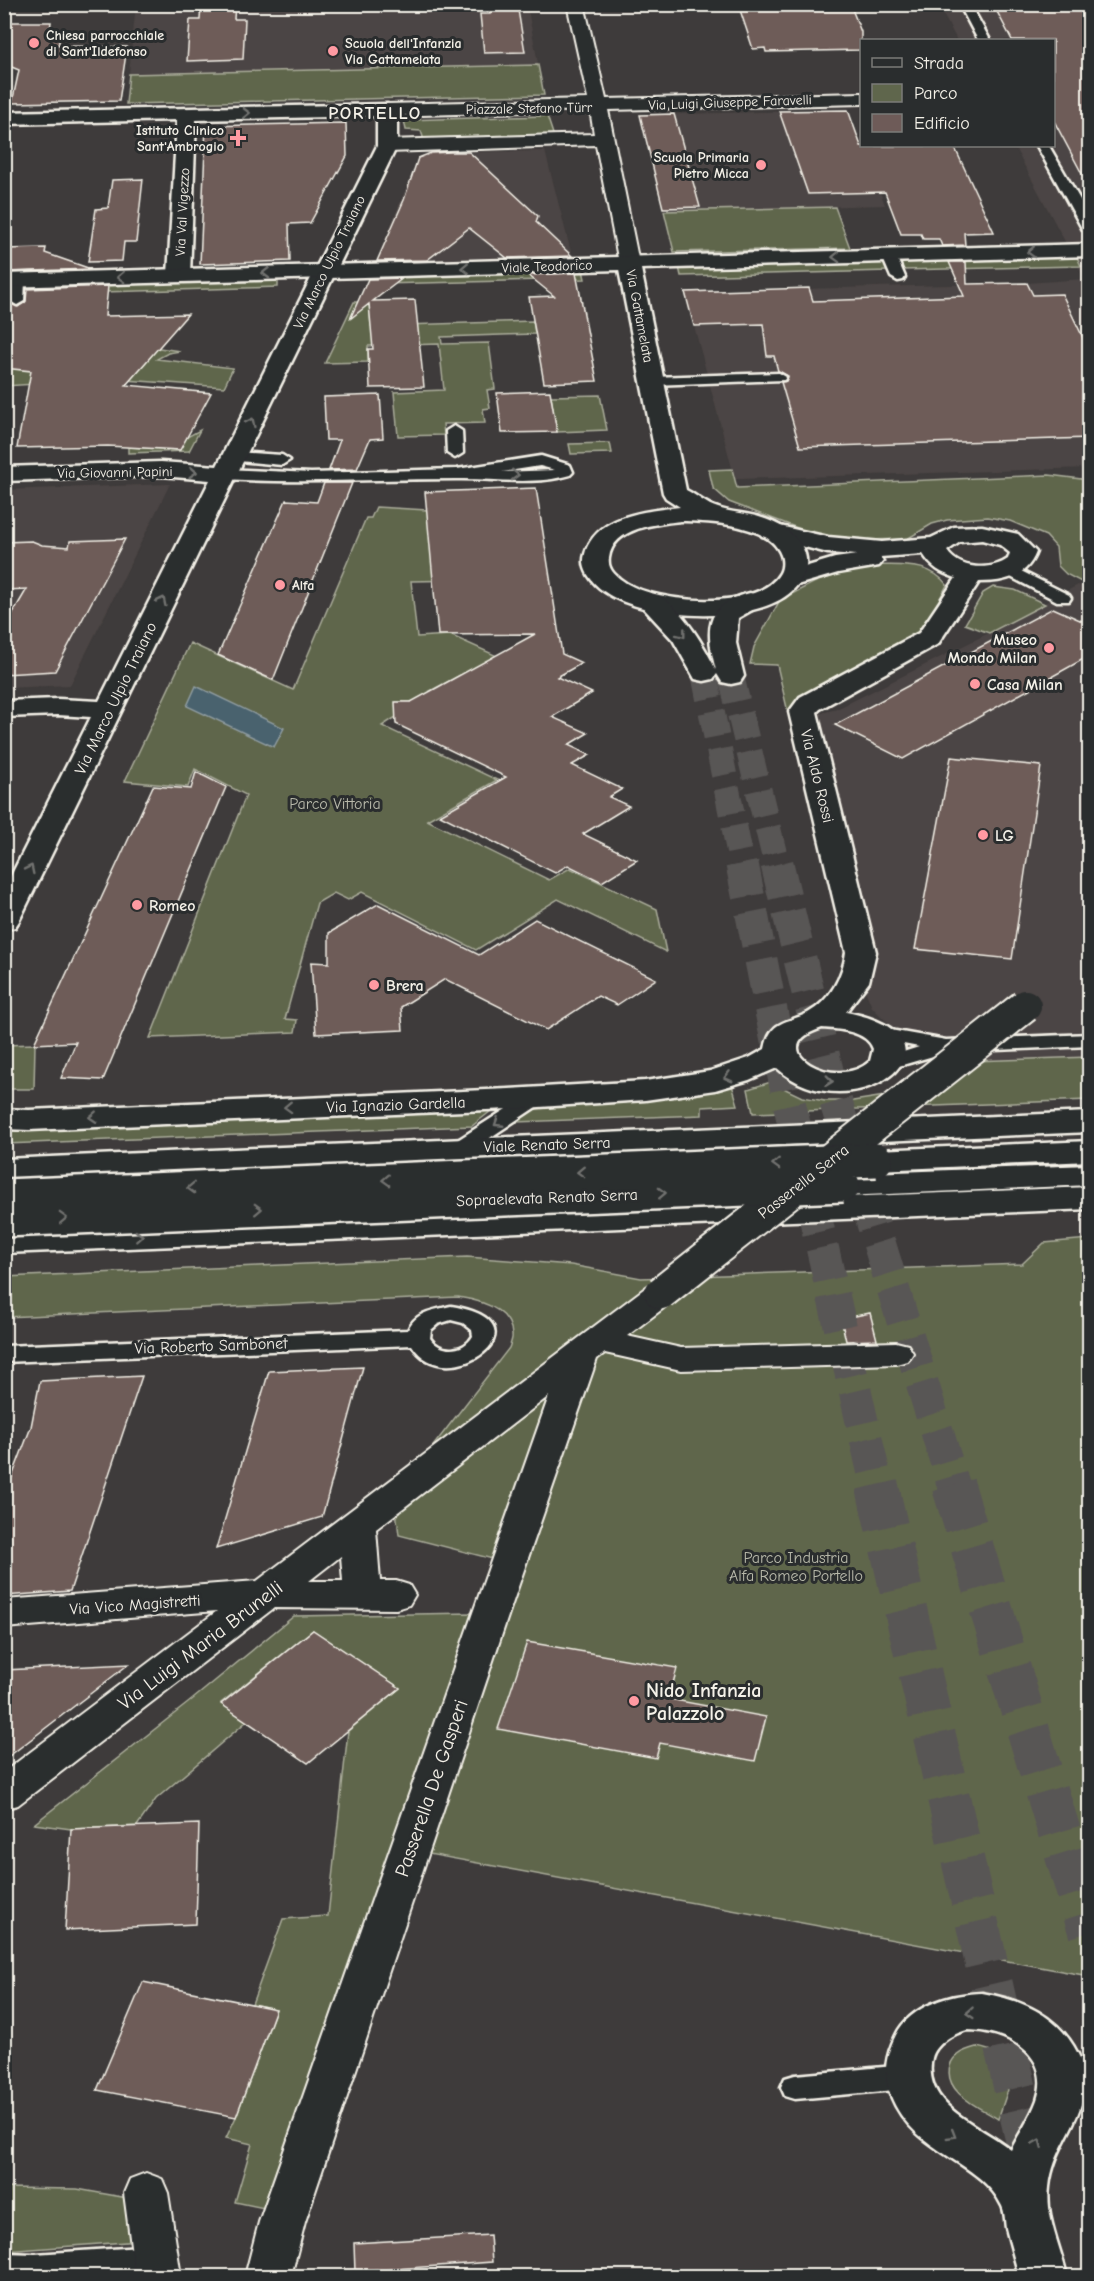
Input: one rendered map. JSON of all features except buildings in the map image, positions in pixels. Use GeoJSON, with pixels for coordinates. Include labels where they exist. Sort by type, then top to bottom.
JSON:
{"type":"FeatureCollection","features":[{"type":"Feature","properties":{"kind":"main road"},"geometry":{"type":"LineString","coordinates":[[4,118],[387,110],[387,146]]}},
{"type":"Feature","properties":{"kind":"main road","name":"Via Val Vigezzo"},"geometry":{"type":"LineString","coordinates":[[179,275],[187,114]]}},
{"type":"Feature","properties":{"kind":"main road","name":"Via Marco Ulpio Traiano"},"geometry":{"type":"LineString","coordinates":[[4,921],[387,146]]}},
{"type":"Feature","properties":{"kind":"main road","name":"Viale Teodorico"},"geometry":{"type":"LineString","coordinates":[[11,291],[179,275],[1089,250]]}},
{"type":"Feature","properties":{"kind":"main road","name":"Via Gattamelata"},"geometry":{"type":"LineString","coordinates":[[629,263],[622,286],[652,381],[675,493]]}},
{"type":"Feature","properties":{"kind":"main road"},"geometry":{"type":"LineString","coordinates":[[875,278],[922,277]]}},
{"type":"Feature","properties":{"kind":"main road"},"geometry":{"type":"LineString","coordinates":[[622,286],[656,285]]}},
{"type":"Feature","properties":{"kind":"main road","name":"Viale Teodorico"},"geometry":{"type":"LineString","coordinates":[[11,291],[167,297]]}},
{"type":"Feature","properties":{"kind":"main road"},"geometry":{"type":"LineString","coordinates":[[290,294],[342,293]]}},
{"type":"Feature","properties":{"kind":"main road","name":"Via Giovanni Papini"},"geometry":{"type":"LineString","coordinates":[[4,474],[229,465]]}},
{"type":"Feature","properties":{"kind":"main road"},"geometry":{"type":"LineString","coordinates":[[653,517],[675,493],[711,514]]}},
{"type":"Feature","properties":{"kind":"main road"},"geometry":{"type":"LineString","coordinates":[[731,676],[723,646],[723,621],[729,611],[774,592],[790,579],[860,561],[897,560],[939,553],[954,535],[968,533],[982,533],[1009,539],[1023,552],[1023,559],[1018,566],[1009,570],[998,573],[972,573],[960,571],[939,553],[850,549],[809,542],[754,524],[711,514],[653,517],[627,525],[607,536],[597,550],[596,565],[605,580],[624,593],[651,602],[701,608],[750,602]]}},
{"type":"Feature","properties":{"kind":"main road"},"geometry":{"type":"LineString","coordinates":[[771,531],[786,542],[794,554],[795,567],[790,579]]}},
{"type":"Feature","properties":{"kind":"main road","name":"Via Aldo Rossi"},"geometry":{"type":"LineString","coordinates":[[820,1019],[852,988],[861,967],[860,939],[803,712],[810,703],[929,638],[972,573]]}},
{"type":"Feature","properties":{"kind":"main road"},"geometry":{"type":"LineString","coordinates":[[651,602],[682,631],[704,673]]}},
{"type":"Feature","properties":{"kind":"main road"},"geometry":{"type":"LineString","coordinates":[[4,709],[58,707],[108,710]]}},
{"type":"Feature","properties":{"kind":"main road"},"geometry":{"type":"LineString","coordinates":[[852,988],[876,1041]]}},
{"type":"Feature","properties":{"kind":"main road","name":"Via Ignazio Gardella"},"geometry":{"type":"LineString","coordinates":[[820,1019],[844,1020],[876,1041],[880,1070],[863,1079],[834,1082],[815,1079],[798,1072],[788,1064],[781,1053],[782,1041],[789,1032],[802,1024],[820,1019]]}},
{"type":"Feature","properties":{"kind":"main road","name":"Via Ignazio Gardella"},"geometry":{"type":"LineString","coordinates":[[4,1119],[29,1120],[266,1108],[535,1099],[670,1088],[698,1084],[753,1070],[781,1053]]}},
{"type":"Feature","properties":{"kind":"main road"},"geometry":{"type":"LineString","coordinates":[[876,1160],[1089,1123]]}},
{"type":"Feature","properties":{"kind":"main road","name":"Viale Renato Serra"},"geometry":{"type":"LineString","coordinates":[[4,1169],[1089,1123]]}},
{"type":"Feature","properties":{"kind":"main road","name":"Sopraelevata Renato Serra"},"geometry":{"type":"LineString","coordinates":[[4,1196],[1089,1151]]}},
{"type":"Feature","properties":{"kind":"main road"},"geometry":{"type":"LineString","coordinates":[[38,1241],[16,1220],[9,1198],[31,1175],[66,1166]]}},
{"type":"Feature","properties":{"kind":"main road","name":"Sopraelevata Renato Serra"},"geometry":{"type":"LineString","coordinates":[[4,1220],[1089,1175]]}},
{"type":"Feature","properties":{"kind":"main road"},"geometry":{"type":"LineString","coordinates":[[843,1185],[1089,1196]]}},
{"type":"Feature","properties":{"kind":"main road"},"geometry":{"type":"LineString","coordinates":[[4,1242],[1089,1196]]}},
{"type":"Feature","properties":{"kind":"main road"},"geometry":{"type":"LineString","coordinates":[[1024,2199],[1001,2170],[939,2127],[922,2111],[911,2094],[906,2077],[909,2054],[921,2034],[944,2018],[968,2012],[994,2013],[1019,2022],[1040,2036],[1056,2055],[1063,2077],[1062,2099],[1031,2159],[1024,2199],[1043,2277]]}},
{"type":"Feature","properties":{"kind":"street"},"geometry":{"type":"LineString","coordinates":[[575,4],[598,105]]}},
{"type":"Feature","properties":{"kind":"street","name":"Via Luigi Giuseppe Faravelli"},"geometry":{"type":"LineString","coordinates":[[598,105],[860,98]]}},
{"type":"Feature","properties":{"kind":"street","name":"Piazzale Stefano Türr"},"geometry":{"type":"LineString","coordinates":[[387,110],[598,105],[605,139],[387,146]]}},
{"type":"Feature","properties":{"kind":"street","name":"Via Gattamelata"},"geometry":{"type":"LineString","coordinates":[[605,139],[629,263]]}},
{"type":"Feature","properties":{"kind":"street","name":"Passerella Serra"},"geometry":{"type":"LineString","coordinates":[[395,1496],[592,1347],[1025,1006]]}},
{"type":"Feature","properties":{"kind":"street"},"geometry":{"type":"LineString","coordinates":[[592,1347],[631,1350],[681,1359],[896,1353]]}},
{"type":"Feature","properties":{"kind":"street","name":"Passerella De Gasperi"},"geometry":{"type":"LineString","coordinates":[[268,2277],[282,2222],[490,1613],[592,1347]]}},
{"type":"Feature","properties":{"kind":"street","name":"Via Luigi Maria Brunelli"},"geometry":{"type":"LineString","coordinates":[[4,1794],[395,1496]]}},
{"type":"Feature","properties":{"kind":"street","name":"Via Vico Magistretti"},"geometry":{"type":"LineString","coordinates":[[4,1614],[266,1594],[379,1594],[358,1525]]}},
{"type":"Feature","properties":{"kind":"street"},"geometry":{"type":"LineString","coordinates":[[146,2193],[150,2269]]}},
{"type":"Feature","properties":{"kind":"lane"},"geometry":{"type":"LineString","coordinates":[[964,4],[983,39]]}},
{"type":"Feature","properties":{"kind":"lane"},"geometry":{"type":"LineString","coordinates":[[1044,147],[1089,230]]}},
{"type":"Feature","properties":{"kind":"lane"},"geometry":{"type":"LineString","coordinates":[[889,256],[898,277]]}},
{"type":"Feature","properties":{"kind":"lane"},"geometry":{"type":"LineString","coordinates":[[652,381],[779,377]]}},
{"type":"Feature","properties":{"kind":"lane"},"geometry":{"type":"LineString","coordinates":[[454,431],[455,453]]}},
{"type":"Feature","properties":{"kind":"lane"},"geometry":{"type":"LineString","coordinates":[[229,465],[282,460]]}},
{"type":"Feature","properties":{"kind":"lane"},"geometry":{"type":"LineString","coordinates":[[229,465],[318,479],[457,474],[548,476],[565,472],[566,468],[541,461],[457,474]]}},
{"type":"Feature","properties":{"kind":"lane"},"geometry":{"type":"LineString","coordinates":[[1009,570],[1063,598]]}},
{"type":"Feature","properties":{"kind":"lane","name":"Via Ignazio Gardella"},"geometry":{"type":"LineString","coordinates":[[876,1041],[946,1046],[1089,1040]]}},
{"type":"Feature","properties":{"kind":"lane","name":"Via Ignazio Gardella"},"geometry":{"type":"LineString","coordinates":[[876,1041],[946,1046]]}},
{"type":"Feature","properties":{"kind":"lane"},"geometry":{"type":"LineString","coordinates":[[460,1148],[535,1099]]}},
{"type":"Feature","properties":{"kind":"lane","name":"Via Roberto Sambonet"},"geometry":{"type":"LineString","coordinates":[[4,1354],[418,1337]]}},
{"type":"Feature","properties":{"kind":"lane"},"geometry":{"type":"LineString","coordinates":[[795,2087],[906,2077]]}},
{"type":"Feature","properties":{"kind":"lane"},"geometry":{"type":"LineString","coordinates":[[4,2267],[150,2269]]}},
{"type":"Feature","properties":{"kind":"shaded area","name":"Scuola dell'Infanzia Via Gattamelata"},"geometry":{"type":"Polygon","coordinates":[[[136,4],[527,5],[544,95],[126,104],[136,4]]]}},
{"type":"Feature","properties":{"kind":"shaded area"},"geometry":{"type":"Polygon","coordinates":[[[938,5],[1089,5],[1089,468],[735,479],[685,292],[1027,283],[1085,279],[1015,147],[1055,147],[1055,39],[956,39],[938,5]]]}},
{"type":"Feature","properties":{"kind":"shaded area","name":"Scuola Primaria Pietro Micca"},"geometry":{"type":"Polygon","coordinates":[[[848,110],[860,141],[860,147],[862,147],[885,205],[664,211],[640,115],[848,110]]]}},
{"type":"Feature","properties":{"kind":"shaded area"},"geometry":{"type":"Polygon","coordinates":[[[545,151],[572,256],[377,260],[418,158],[430,152],[545,151]]]}},
{"type":"Feature","properties":{"kind":"shaded area"},"geometry":{"type":"Polygon","coordinates":[[[170,484],[70,685],[5,688],[4,490],[170,484]]]}},
{"type":"Feature","properties":{"kind":"shaded area"},"geometry":{"type":"Polygon","coordinates":[[[1078,585],[1089,589],[1089,1057],[942,1062],[887,1022],[872,1007],[848,950],[790,721],[837,709],[989,633],[1078,585]]]}},
{"type":"Feature","properties":{"kind":"green space"},"geometry":{"type":"Polygon","coordinates":[[[538,65],[544,95],[126,104],[129,74],[538,65]]]}},
{"type":"Feature","properties":{"kind":"green space"},"geometry":{"type":"Polygon","coordinates":[[[547,116],[554,137],[424,140],[421,131],[406,130],[404,120],[547,116]]]}},
{"type":"Feature","properties":{"kind":"green space"},"geometry":{"type":"Polygon","coordinates":[[[835,207],[850,248],[674,252],[664,211],[835,207]]]}},
{"type":"Feature","properties":{"kind":"green space"},"geometry":{"type":"Polygon","coordinates":[[[1077,257],[1081,266],[901,270],[898,261],[1077,257]]]}},
{"type":"Feature","properties":{"kind":"green space"},"geometry":{"type":"Polygon","coordinates":[[[885,262],[889,271],[681,276],[679,267],[885,262]]]}},
{"type":"Feature","properties":{"kind":"green space"},"geometry":{"type":"Polygon","coordinates":[[[583,270],[585,279],[381,284],[381,275],[583,270]]]}},
{"type":"Feature","properties":{"kind":"green space"},"geometry":{"type":"Polygon","coordinates":[[[278,278],[278,287],[31,294],[32,285],[278,278]]]}},
{"type":"Feature","properties":{"kind":"green space"},"geometry":{"type":"Polygon","coordinates":[[[354,302],[369,302],[371,326],[533,321],[535,334],[441,337],[442,344],[489,343],[495,389],[487,390],[490,408],[483,409],[485,423],[443,424],[444,435],[398,436],[394,392],[444,390],[439,344],[368,346],[368,362],[325,363],[354,302]]]}},
{"type":"Feature","properties":{"kind":"green space"},"geometry":{"type":"Polygon","coordinates":[[[48,332],[180,351],[168,353],[157,359],[233,368],[224,387],[111,379],[5,386],[5,367],[48,332]]]}},
{"type":"Feature","properties":{"kind":"green space"},"geometry":{"type":"Polygon","coordinates":[[[600,395],[607,430],[557,432],[551,396],[600,395]]]}},
{"type":"Feature","properties":{"kind":"green space"},"geometry":{"type":"Polygon","coordinates":[[[200,430],[189,451],[128,453],[128,447],[179,450],[187,437],[200,430]]]}},
{"type":"Feature","properties":{"kind":"green space"},"geometry":{"type":"Polygon","coordinates":[[[610,443],[612,453],[571,454],[569,444],[610,443]]]}},
{"type":"Feature","properties":{"kind":"green space"},"geometry":{"type":"Polygon","coordinates":[[[732,469],[737,488],[1049,475],[1089,480],[1089,586],[1066,574],[1058,566],[1056,547],[1046,536],[1010,521],[988,517],[947,520],[932,524],[907,539],[868,540],[832,537],[808,532],[729,502],[713,488],[709,470],[732,469]]]}},
{"type":"Feature","properties":{"kind":"green space","name":"Parco Vittoria"},"geometry":{"type":"Polygon","coordinates":[[[376,507],[427,510],[467,580],[411,581],[417,637],[450,635],[517,665],[482,684],[460,675],[430,691],[449,701],[396,702],[396,717],[382,726],[497,780],[427,820],[549,880],[570,868],[657,909],[666,952],[558,899],[476,950],[362,892],[348,900],[334,893],[317,903],[285,1019],[297,1020],[295,1032],[150,1038],[246,795],[195,769],[188,787],[125,781],[190,643],[293,690],[366,518],[371,518],[376,507]]]}},
{"type":"Feature","properties":{"kind":"green space"},"geometry":{"type":"Polygon","coordinates":[[[880,565],[925,569],[947,585],[921,633],[797,700],[790,721],[777,665],[750,664],[754,647],[780,600],[815,582],[853,570],[880,565]]]}},
{"type":"Feature","properties":{"kind":"green space"},"geometry":{"type":"Polygon","coordinates":[[[993,587],[1015,590],[1045,604],[989,633],[965,624],[983,593],[993,587]]]}},
{"type":"Feature","properties":{"kind":"green space"},"geometry":{"type":"Polygon","coordinates":[[[35,1044],[34,1089],[5,1089],[5,1045],[35,1044]]]}},
{"type":"Feature","properties":{"kind":"green space"},"geometry":{"type":"Polygon","coordinates":[[[1089,1057],[1089,1100],[753,1113],[748,1089],[771,1082],[802,1097],[825,1101],[853,1101],[885,1096],[942,1062],[1089,1057]]]}},
{"type":"Feature","properties":{"kind":"green space"},"geometry":{"type":"Polygon","coordinates":[[[732,1085],[738,1105],[702,1107],[702,1115],[517,1122],[533,1109],[696,1095],[732,1085]]]}},
{"type":"Feature","properties":{"kind":"green space"},"geometry":{"type":"Polygon","coordinates":[[[491,1111],[472,1126],[5,1144],[4,1129],[491,1111]]]}},
{"type":"Feature","properties":{"kind":"green space","name":"Parco Industria Alfa Romeo Portello"},"geometry":{"type":"Polygon","coordinates":[[[1089,1239],[1089,1976],[423,1853],[493,1559],[399,1535],[395,1502],[420,1463],[509,1348],[512,1336],[510,1326],[506,1318],[492,1307],[475,1300],[458,1297],[5,1317],[4,1277],[467,1257],[571,1265],[641,1278],[1022,1264],[1044,1243],[1089,1239]]]}},
{"type":"Feature","properties":{"kind":"green space"},"geometry":{"type":"Polygon","coordinates":[[[473,1613],[274,2210],[235,2202],[252,2144],[226,2138],[276,2009],[252,2004],[283,1919],[328,1916],[348,1731],[400,1688],[313,1630],[221,1703],[247,1721],[156,1799],[137,1826],[71,1829],[34,1824],[294,1616],[473,1613]]]}},
{"type":"Feature","properties":{"kind":"green space"},"geometry":{"type":"Polygon","coordinates":[[[976,2047],[989,2050],[999,2056],[1013,2075],[998,2119],[964,2098],[952,2084],[949,2076],[954,2058],[976,2047]]]}},
{"type":"Feature","properties":{"kind":"green space"},"geometry":{"type":"Polygon","coordinates":[[[5,2188],[77,2189],[133,2199],[139,2241],[5,2251],[5,2188]]]}},
{"type":"Feature","properties":{"kind":"water"},"geometry":{"type":"Polygon","coordinates":[[[196,686],[284,728],[274,747],[187,706],[196,686]]]}},
{"type":"Feature","properties":{"kind":"tunnel"},"geometry":{"type":"LineString","coordinates":[[704,673],[742,866]]}},
{"type":"Feature","properties":{"kind":"tunnel"},"geometry":{"type":"LineString","coordinates":[[731,676],[777,866]]}},
{"type":"Feature","properties":{"kind":"tunnel"},"geometry":{"type":"LineString","coordinates":[[742,864],[789,1102],[877,1487]]}},
{"type":"Feature","properties":{"kind":"tunnel"},"geometry":{"type":"LineString","coordinates":[[777,864],[830,1083],[954,1487]]}},
{"type":"Feature","properties":{"kind":"tunnel"},"geometry":{"type":"LineString","coordinates":[[877,1485],[1034,2171]]}},
{"type":"Feature","properties":{"kind":"tunnel"},"geometry":{"type":"LineString","coordinates":[[953,1485],[1090,1932]]}},
{"type":"Feature","properties":{"kind":"place","name":"Chiesa parrocchiale di Sant'Ildefonso"},"geometry":{"type":"Point","coordinates":[34,43]}},
{"type":"Feature","properties":{"kind":"place","name":"Scuola dell'Infanzia Via Gattamelata"},"geometry":{"type":"Point","coordinates":[333,51]}},
{"type":"Feature","properties":{"kind":"place","name":"Istituto Clinico Sant'Ambrogio"},"geometry":{"type":"Point","coordinates":[238,138]}},
{"type":"Feature","properties":{"kind":"place","name":"Scuola Primaria Pietro Micca"},"geometry":{"type":"Point","coordinates":[761,165]}},
{"type":"Feature","properties":{"kind":"place","name":"Alfa"},"geometry":{"type":"Point","coordinates":[280,585]}},
{"type":"Feature","properties":{"kind":"place","name":"Museo Mondo Milan"},"geometry":{"type":"Point","coordinates":[1049,648]}},
{"type":"Feature","properties":{"kind":"place","name":"Casa Milan"},"geometry":{"type":"Point","coordinates":[975,684]}},
{"type":"Feature","properties":{"kind":"place","name":"LG"},"geometry":{"type":"Point","coordinates":[983,835]}},
{"type":"Feature","properties":{"kind":"place","name":"Romeo"},"geometry":{"type":"Point","coordinates":[137,905]}},
{"type":"Feature","properties":{"kind":"place","name":"Brera"},"geometry":{"type":"Point","coordinates":[374,985]}},
{"type":"Feature","properties":{"kind":"place","name":"Nido Infanzia Palazzolo"},"geometry":{"type":"Point","coordinates":[634,1701]}},
{"type":"Feature","properties":{"kind":"district","name":"PORTELLO"},"geometry":{"type":"Point","coordinates":[375,113]}}]}
